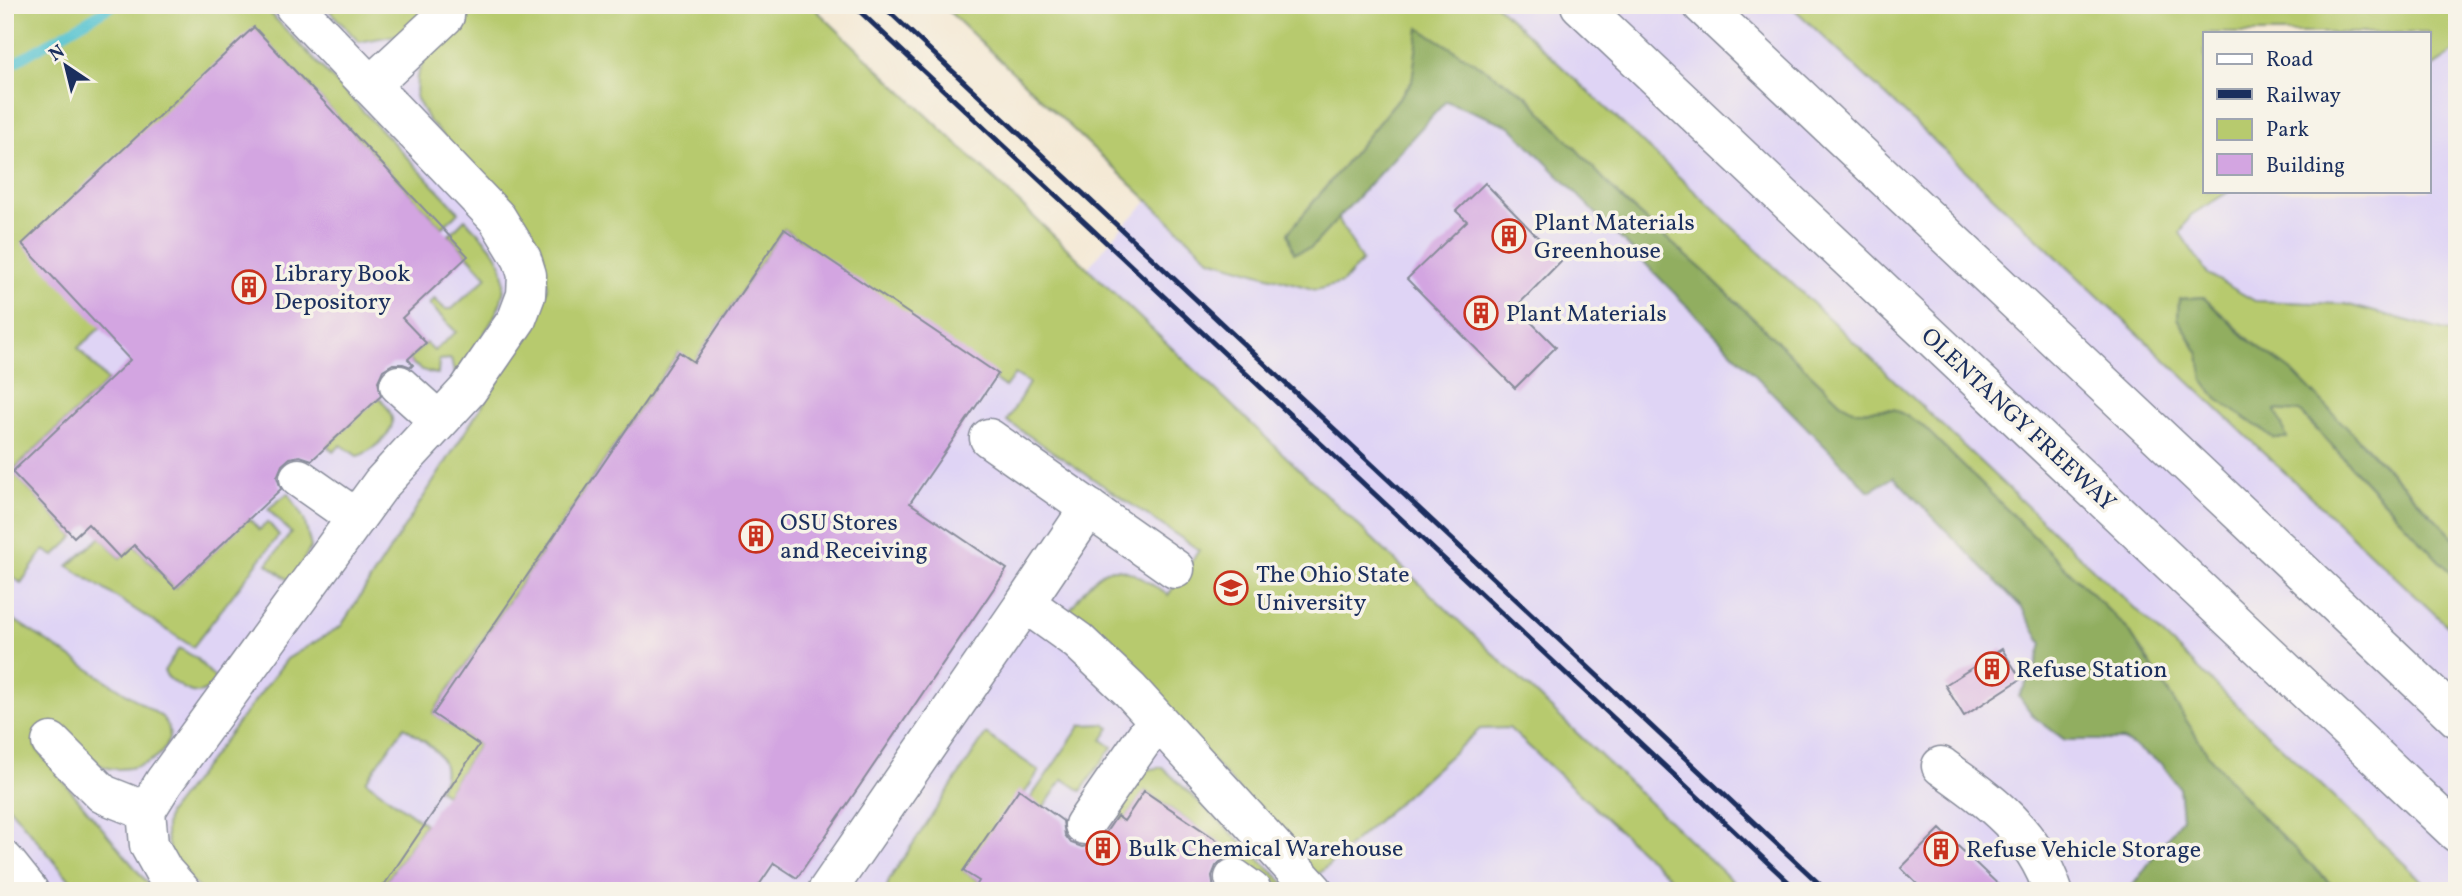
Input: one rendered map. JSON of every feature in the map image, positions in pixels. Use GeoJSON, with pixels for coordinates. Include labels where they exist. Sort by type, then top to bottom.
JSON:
{"type":"FeatureCollection","features":[{"type":"Feature","properties":{"kind":"main road","name":"OLENTANGY FREEWAY"},"geometry":{"type":"LineString","coordinates":[[1580,5],[2457,833]]}},
{"type":"Feature","properties":{"kind":"main road"},"geometry":{"type":"LineString","coordinates":[[1702,5],[2457,718]]}},
{"type":"Feature","properties":{"kind":"main road"},"geometry":{"type":"LineString","coordinates":[[181,891],[164,872],[149,845],[146,811],[164,782],[381,484],[468,390],[517,320],[526,295],[527,275],[522,259],[496,218],[294,6]]}},
{"type":"Feature","properties":{"kind":"main road"},"geometry":{"type":"LineString","coordinates":[[370,86],[445,16]]}},
{"type":"Feature","properties":{"kind":"main road"},"geometry":{"type":"LineString","coordinates":[[399,385],[439,421]]}},
{"type":"Feature","properties":{"kind":"main road"},"geometry":{"type":"LineString","coordinates":[[989,438],[1175,569]]}},
{"type":"Feature","properties":{"kind":"main road"},"geometry":{"type":"LineString","coordinates":[[299,478],[356,518]]}},
{"type":"Feature","properties":{"kind":"main road"},"geometry":{"type":"LineString","coordinates":[[827,891],[1089,508]]}},
{"type":"Feature","properties":{"kind":"main road"},"geometry":{"type":"LineString","coordinates":[[1025,603],[1078,641],[1130,690],[1314,891]]}},
{"type":"Feature","properties":{"kind":"main road"},"geometry":{"type":"LineString","coordinates":[[1084,825],[1157,720]]}},
{"type":"Feature","properties":{"kind":"main road"},"geometry":{"type":"LineString","coordinates":[[51,742],[103,794],[146,811]]}},
{"type":"Feature","properties":{"kind":"main road"},"geometry":{"type":"LineString","coordinates":[[1941,766],[1992,802],[2024,835],[2046,870],[2053,891]]}},
{"type":"Feature","properties":{"kind":"main road"},"geometry":{"type":"LineString","coordinates":[[5,861],[29,891]]}},
{"type":"Feature","properties":{"kind":"shaded area","name":"The Ohio State University"},"geometry":{"type":"Polygon","coordinates":[[[5,5],[779,5],[1073,286],[1120,229],[1344,5],[2457,5],[2457,891],[5,891],[5,5]]]}},
{"type":"Feature","properties":{"kind":"green space"},"geometry":{"type":"Polygon","coordinates":[[[5,5],[277,5],[270,13],[459,212],[442,228],[254,28],[100,328],[78,348],[108,381],[12,471],[74,537],[54,556],[44,550],[21,583],[13,577],[5,588],[5,5]]]}},
{"type":"Feature","properties":{"kind":"green space"},"geometry":{"type":"Polygon","coordinates":[[[324,5],[434,5],[402,34],[359,42],[324,5]]]}},
{"type":"Feature","properties":{"kind":"green space"},"geometry":{"type":"Polygon","coordinates":[[[447,5],[811,5],[1743,891],[1684,891],[1509,728],[1480,729],[1315,877],[1104,637],[1067,614],[1091,582],[1111,569],[1134,574],[1168,595],[1199,550],[1007,421],[1029,383],[1015,374],[1005,387],[784,229],[694,362],[678,353],[433,713],[479,745],[446,794],[438,789],[444,769],[437,752],[404,727],[366,781],[425,824],[380,891],[201,891],[173,857],[166,837],[168,814],[287,659],[341,626],[538,318],[548,287],[541,249],[500,195],[428,120],[416,97],[417,76],[447,5]]]}},
{"type":"Feature","properties":{"kind":"green space"},"geometry":{"type":"Polygon","coordinates":[[[942,5],[1496,5],[2433,891],[2338,891],[2257,812],[2209,756],[2129,631],[1922,425],[1894,409],[1856,411],[1840,402],[1705,272],[1625,202],[1526,95],[1420,29],[1412,82],[1288,233],[1294,252],[1311,248],[1338,218],[1362,261],[1342,283],[1316,290],[1210,259],[942,5]]]}},
{"type":"Feature","properties":{"kind":"green space"},"geometry":{"type":"Polygon","coordinates":[[[1790,5],[2457,5],[2457,50],[2430,68],[2430,32],[2203,32],[2203,192],[2228,192],[2191,215],[2180,233],[2208,274],[2255,301],[2345,304],[2457,334],[2457,541],[2367,447],[2203,297],[2179,299],[2178,318],[2199,354],[2203,380],[2276,410],[2300,412],[2457,580],[2457,635],[1790,5]]]}},
{"type":"Feature","properties":{"kind":"green space"},"geometry":{"type":"Polygon","coordinates":[[[1419,28],[1526,95],[1625,202],[1705,272],[1840,402],[1856,411],[1894,409],[1922,425],[2129,631],[2209,756],[2257,812],[2338,891],[2136,891],[2133,885],[2182,818],[2179,787],[2162,764],[2123,740],[2065,740],[2034,717],[2019,696],[2036,666],[2042,644],[2022,608],[1894,477],[1869,491],[1510,126],[1446,101],[1311,248],[1294,253],[1288,233],[1412,82],[1419,28]]]}},
{"type":"Feature","properties":{"kind":"green space"},"geometry":{"type":"Polygon","coordinates":[[[465,219],[495,252],[502,268],[502,297],[489,326],[462,366],[454,373],[451,359],[439,360],[438,374],[421,370],[408,359],[426,343],[434,351],[456,332],[429,304],[434,299],[445,309],[452,309],[487,277],[449,235],[465,219]]]}},
{"type":"Feature","properties":{"kind":"green space"},"geometry":{"type":"Polygon","coordinates":[[[2203,297],[2245,337],[2294,373],[2457,541],[2457,580],[2301,412],[2276,410],[2287,438],[2274,438],[2217,399],[2203,380],[2199,354],[2178,318],[2179,299],[2203,297]]]}},
{"type":"Feature","properties":{"kind":"green space"},"geometry":{"type":"Polygon","coordinates":[[[379,397],[389,410],[392,421],[389,433],[384,439],[368,452],[357,456],[341,445],[333,452],[327,446],[379,397]]]}},
{"type":"Feature","properties":{"kind":"green space"},"geometry":{"type":"Polygon","coordinates":[[[288,493],[304,519],[311,547],[291,582],[267,564],[291,533],[268,509],[288,493]]]}},
{"type":"Feature","properties":{"kind":"green space"},"geometry":{"type":"Polygon","coordinates":[[[249,518],[259,530],[268,522],[279,535],[193,647],[68,566],[101,537],[120,558],[134,545],[175,588],[249,518]]]}},
{"type":"Feature","properties":{"kind":"green space"},"geometry":{"type":"Polygon","coordinates":[[[5,614],[162,717],[167,724],[169,738],[161,753],[146,763],[128,768],[102,766],[87,753],[80,751],[36,748],[154,891],[79,891],[5,802],[5,614]]]}},
{"type":"Feature","properties":{"kind":"green space"},"geometry":{"type":"Polygon","coordinates":[[[179,648],[196,658],[217,680],[203,692],[188,691],[166,675],[164,671],[179,648]]]}},
{"type":"Feature","properties":{"kind":"green space"},"geometry":{"type":"Polygon","coordinates":[[[1104,724],[1110,728],[1102,740],[1112,747],[1081,791],[1063,779],[1043,808],[1030,799],[1081,725],[1104,724]]]}},
{"type":"Feature","properties":{"kind":"green space"},"geometry":{"type":"Polygon","coordinates":[[[986,734],[1039,771],[964,871],[979,881],[973,891],[886,891],[889,880],[986,734]]]}},
{"type":"Feature","properties":{"kind":"green space"},"geometry":{"type":"Polygon","coordinates":[[[1162,767],[1293,891],[1289,891],[1145,791],[1124,821],[1111,812],[1141,771],[1162,767]]]}},
{"type":"Feature","properties":{"kind":"building","name":"Library Book Depository"},"geometry":{"type":"Polygon","coordinates":[[[254,27],[468,256],[402,318],[426,343],[408,359],[413,365],[393,364],[383,370],[378,381],[381,396],[312,460],[300,456],[290,458],[282,465],[277,477],[281,489],[175,588],[134,545],[120,558],[88,524],[74,537],[12,472],[130,360],[22,244],[254,27]]]}},
{"type":"Feature","properties":{"kind":"building"},"geometry":{"type":"Polygon","coordinates":[[[1485,183],[1561,261],[1516,307],[1556,347],[1515,388],[1407,279],[1467,221],[1456,211],[1485,183]]]}},
{"type":"Feature","properties":{"kind":"building","name":"OSU Stores and Receiving"},"geometry":{"type":"Polygon","coordinates":[[[784,229],[998,374],[910,503],[1007,569],[797,878],[774,863],[755,891],[380,891],[479,745],[433,714],[679,352],[694,362],[784,229]]]}},
{"type":"Feature","properties":{"kind":"building","name":"Refuse Station"},"geometry":{"type":"Polygon","coordinates":[[[2002,649],[2021,679],[1964,716],[1945,685],[2002,649]]]}},
{"type":"Feature","properties":{"kind":"building","name":"Bulk Chemical Warehouse"},"geometry":{"type":"Polygon","coordinates":[[[1019,789],[1063,821],[1065,835],[1071,843],[1082,847],[1093,845],[1102,838],[1117,816],[1124,821],[1144,791],[1239,855],[1224,858],[1216,866],[1212,876],[1214,891],[973,891],[979,881],[963,871],[1019,789]]]}},
{"type":"Feature","properties":{"kind":"building","name":"Refuse Vehicle Storage"},"geometry":{"type":"Polygon","coordinates":[[[1940,829],[2005,891],[1924,891],[1901,868],[1940,829]]]}},
{"type":"Feature","properties":{"kind":"waterway"},"geometry":{"type":"LineString","coordinates":[[5,68],[114,5]]}},
{"type":"Feature","properties":{"kind":"railway"},"geometry":{"type":"LineString","coordinates":[[853,5],[1798,891]]}},
{"type":"Feature","properties":{"kind":"railway"},"geometry":{"type":"LineString","coordinates":[[882,5],[1827,891]]}},
{"type":"Feature","properties":{"kind":"place","name":"Plant Materials Greenhouse"},"geometry":{"type":"Point","coordinates":[1509,236]}},
{"type":"Feature","properties":{"kind":"place","name":"Library Book Depository"},"geometry":{"type":"Point","coordinates":[249,287]}},
{"type":"Feature","properties":{"kind":"place","name":"Plant Materials"},"geometry":{"type":"Point","coordinates":[1481,313]}},
{"type":"Feature","properties":{"kind":"place","name":"OSU Stores and Receiving"},"geometry":{"type":"Point","coordinates":[756,536]}},
{"type":"Feature","properties":{"kind":"place","name":"The Ohio State University"},"geometry":{"type":"Point","coordinates":[1231,588]}},
{"type":"Feature","properties":{"kind":"place","name":"Refuse Station"},"geometry":{"type":"Point","coordinates":[1992,669]}},
{"type":"Feature","properties":{"kind":"place","name":"Bulk Chemical Warehouse"},"geometry":{"type":"Point","coordinates":[1103,848]}},
{"type":"Feature","properties":{"kind":"place","name":"Refuse Vehicle Storage"},"geometry":{"type":"Point","coordinates":[1941,849]}}]}
